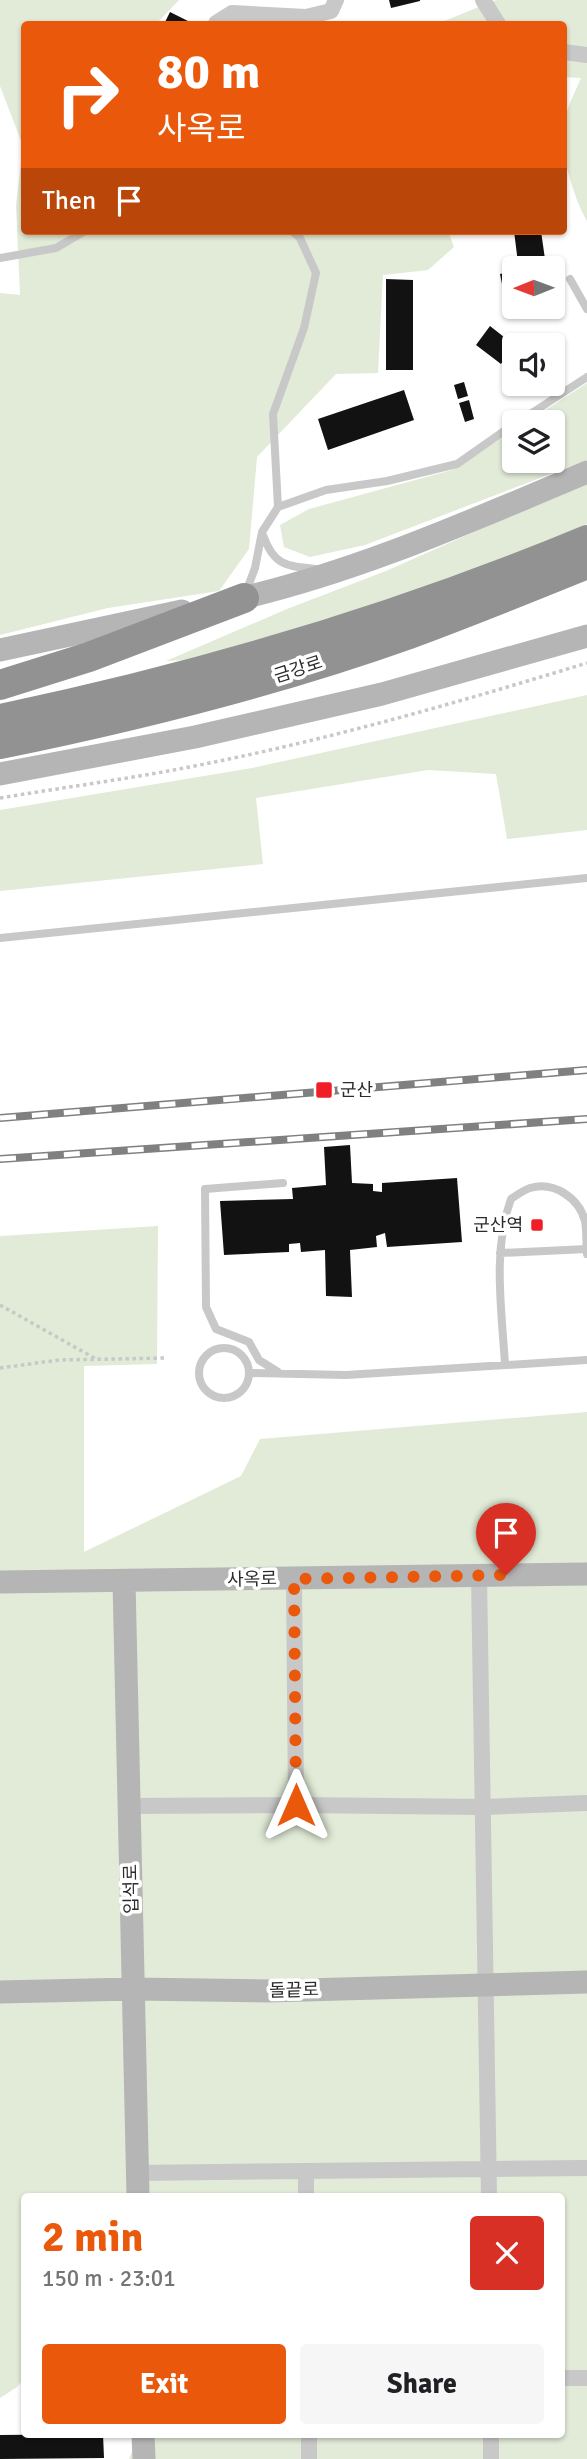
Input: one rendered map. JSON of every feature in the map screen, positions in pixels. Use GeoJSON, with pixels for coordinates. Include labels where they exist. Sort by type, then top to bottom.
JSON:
{"type":"FeatureCollection","features":[{"type":"Feature","properties":{"kind":"highway","name":"금강로"},"geometry":{"type":"LineString","coordinates":[[0,719],[139,689],[233,664],[478,584],[587,540]]}},
{"type":"Feature","properties":{"kind":"highway","name":"금강로"},"geometry":{"type":"LineString","coordinates":[[0,744],[124,716],[261,680],[407,634],[587,564]]}},
{"type":"Feature","properties":{"kind":"highway"},"geometry":{"type":"LineString","coordinates":[[0,685],[89,657],[244,598]]}},
{"type":"Feature","properties":{"kind":"street"},"geometry":{"type":"LineString","coordinates":[[219,21],[232,13],[306,17],[331,11],[336,0]]}},
{"type":"Feature","properties":{"kind":"street"},"geometry":{"type":"LineString","coordinates":[[483,0],[496,21]]}},
{"type":"Feature","properties":{"kind":"street"},"geometry":{"type":"LineString","coordinates":[[567,52],[587,55]]}},
{"type":"Feature","properties":{"kind":"street"},"geometry":{"type":"LineString","coordinates":[[0,650],[285,587],[403,547],[587,472]]}},
{"type":"Feature","properties":{"kind":"street"},"geometry":{"type":"LineString","coordinates":[[0,774],[195,737],[368,697],[531,654],[587,636]]}},
{"type":"Feature","properties":{"kind":"street","name":"사옥로"},"geometry":{"type":"LineString","coordinates":[[0,1582],[587,1574]]}},
{"type":"Feature","properties":{"kind":"street"},"geometry":{"type":"LineString","coordinates":[[480,1576],[489,2193]]}},
{"type":"Feature","properties":{"kind":"street"},"geometry":{"type":"LineString","coordinates":[[294,1579],[296,1805]]}},
{"type":"Feature","properties":{"kind":"street","name":"입석로"},"geometry":{"type":"LineString","coordinates":[[124,1581],[138,2193]]}},
{"type":"Feature","properties":{"kind":"street"},"geometry":{"type":"LineString","coordinates":[[129,1806],[484,1807],[587,1803]]}},
{"type":"Feature","properties":{"kind":"street","name":"돌끝로"},"geometry":{"type":"LineString","coordinates":[[0,1992],[133,1989],[270,1991],[587,1982]]}},
{"type":"Feature","properties":{"kind":"street"},"geometry":{"type":"LineString","coordinates":[[137,2173],[587,2168]]}},
{"type":"Feature","properties":{"kind":"street"},"geometry":{"type":"LineString","coordinates":[[306,2171],[306,2193]]}},
{"type":"Feature","properties":{"kind":"street"},"geometry":{"type":"LineString","coordinates":[[565,2378],[587,2378]]}},
{"type":"Feature","properties":{"kind":"street"},"geometry":{"type":"LineString","coordinates":[[143,2438],[144,2459]]}},
{"type":"Feature","properties":{"kind":"street"},"geometry":{"type":"LineString","coordinates":[[309,2438],[309,2459]]}},
{"type":"Feature","properties":{"kind":"street"},"geometry":{"type":"LineString","coordinates":[[491,2438],[491,2459]]}},
{"type":"Feature","properties":{"kind":"lane"},"geometry":{"type":"LineString","coordinates":[[0,258],[56,248],[78,235]]}},
{"type":"Feature","properties":{"kind":"lane"},"geometry":{"type":"LineString","coordinates":[[244,598],[255,568],[262,532],[278,507],[273,414],[304,328],[316,273],[297,235]]}},
{"type":"Feature","properties":{"kind":"lane"},"geometry":{"type":"LineString","coordinates":[[570,279],[587,309]]}},
{"type":"Feature","properties":{"kind":"lane"},"geometry":{"type":"LineString","coordinates":[[536,410],[587,377]]}},
{"type":"Feature","properties":{"kind":"lane"},"geometry":{"type":"LineString","coordinates":[[278,507],[326,491],[387,481],[457,464],[502,433]]}},
{"type":"Feature","properties":{"kind":"lane"},"geometry":{"type":"LineString","coordinates":[[262,532],[268,551],[280,562],[297,567],[336,570]]}},
{"type":"Feature","properties":{"kind":"lane"},"geometry":{"type":"LineString","coordinates":[[0,938],[587,878]]}},
{"type":"Feature","properties":{"kind":"lane"},"geometry":{"type":"LineString","coordinates":[[281,1373],[259,1360],[249,1342],[216,1329],[206,1307],[205,1189],[283,1183]]}},
{"type":"Feature","properties":{"kind":"lane"},"geometry":{"type":"LineString","coordinates":[[500,1254],[587,1251],[585,1222],[577,1205],[566,1193],[551,1188],[530,1188],[510,1199],[502,1222],[500,1254],[505,1365]]}},
{"type":"Feature","properties":{"kind":"lane"},"geometry":{"type":"LineString","coordinates":[[225,1348],[241,1354],[250,1373],[242,1392],[227,1399],[205,1390],[199,1375],[200,1366],[209,1353],[225,1348]]}},
{"type":"Feature","properties":{"kind":"lane"},"geometry":{"type":"LineString","coordinates":[[250,1373],[346,1375],[587,1360]]}},
{"type":"Feature","properties":{"kind":"path"},"geometry":{"type":"LineString","coordinates":[[0,798],[180,769],[338,734],[430,710],[587,663]]}},
{"type":"Feature","properties":{"kind":"path"},"geometry":{"type":"LineString","coordinates":[[0,1305],[97,1359]]}},
{"type":"Feature","properties":{"kind":"path"},"geometry":{"type":"LineString","coordinates":[[0,1368],[59,1360],[166,1358]]}},
{"type":"Feature","properties":{"kind":"green space"},"geometry":{"type":"Polygon","coordinates":[[[0,0],[179,0],[159,21],[21,21],[21,141],[0,86],[0,0]]]}},
{"type":"Feature","properties":{"kind":"green space"},"geometry":{"type":"Polygon","coordinates":[[[496,0],[587,0],[587,221],[572,186],[567,165],[567,112],[581,78],[567,77],[567,21],[444,21],[496,0]]]}},
{"type":"Feature","properties":{"kind":"green space"},"geometry":{"type":"Polygon","coordinates":[[[21,163],[21,235],[450,235],[454,247],[428,270],[383,275],[378,373],[336,374],[257,457],[249,549],[219,591],[108,608],[0,635],[0,293],[20,295],[16,205],[21,163]]]}},
{"type":"Feature","properties":{"kind":"green space"},"geometry":{"type":"Polygon","coordinates":[[[587,383],[587,460],[565,468],[565,410],[545,410],[587,383]]]}},
{"type":"Feature","properties":{"kind":"green space"},"geometry":{"type":"Polygon","coordinates":[[[502,438],[502,473],[553,473],[365,545],[310,557],[284,547],[280,525],[309,509],[452,470],[502,438]]]}},
{"type":"Feature","properties":{"kind":"green space"},"geometry":{"type":"Polygon","coordinates":[[[587,482],[587,524],[514,557],[209,659],[166,661],[287,609],[386,571],[587,482]]]}},
{"type":"Feature","properties":{"kind":"green space"},"geometry":{"type":"Polygon","coordinates":[[[587,695],[587,830],[507,839],[496,774],[428,770],[256,798],[263,864],[0,891],[0,810],[252,768],[587,695]]]}},
{"type":"Feature","properties":{"kind":"green space"},"geometry":{"type":"Polygon","coordinates":[[[158,1226],[157,1364],[84,1366],[84,1552],[241,1476],[260,1439],[587,1412],[587,2459],[129,2459],[137,2438],[565,2438],[565,2193],[21,2193],[21,2382],[0,2398],[0,1236],[158,1226]]]}},
{"type":"Feature","properties":{"kind":"building"},"geometry":{"type":"Polygon","coordinates":[[[389,0],[420,0],[420,1],[391,8],[389,0]]]}},
{"type":"Feature","properties":{"kind":"building"},"geometry":{"type":"Polygon","coordinates":[[[170,12],[188,21],[166,21],[170,12]]]}},
{"type":"Feature","properties":{"kind":"building"},"geometry":{"type":"Polygon","coordinates":[[[514,235],[542,235],[545,256],[517,256],[514,235]]]}},
{"type":"Feature","properties":{"kind":"building"},"geometry":{"type":"Polygon","coordinates":[[[386,279],[413,280],[413,370],[386,370],[386,279]]]}},
{"type":"Feature","properties":{"kind":"building"},"geometry":{"type":"Polygon","coordinates":[[[490,326],[502,336],[501,364],[476,345],[490,326]]]}},
{"type":"Feature","properties":{"kind":"building"},"geometry":{"type":"Polygon","coordinates":[[[464,382],[468,396],[458,399],[454,385],[464,382]]]}},
{"type":"Feature","properties":{"kind":"building"},"geometry":{"type":"Polygon","coordinates":[[[404,390],[414,420],[328,450],[318,419],[404,390]]]}},
{"type":"Feature","properties":{"kind":"building"},"geometry":{"type":"Polygon","coordinates":[[[469,400],[474,419],[465,422],[459,403],[469,400]]]}},
{"type":"Feature","properties":{"kind":"building"},"geometry":{"type":"Polygon","coordinates":[[[350,1145],[352,1183],[373,1184],[373,1191],[382,1192],[382,1183],[457,1178],[462,1242],[387,1247],[385,1233],[376,1236],[377,1247],[350,1250],[352,1297],[326,1296],[325,1250],[301,1252],[300,1243],[289,1244],[289,1252],[224,1255],[220,1201],[293,1199],[292,1188],[326,1185],[324,1147],[350,1145]]]}},
{"type":"Feature","properties":{"kind":"building"},"geometry":{"type":"Polygon","coordinates":[[[0,2435],[21,2435],[21,2438],[103,2438],[104,2458],[0,2459],[0,2435]]]}},
{"type":"Feature","properties":{"kind":"railway"},"geometry":{"type":"LineString","coordinates":[[0,1118],[587,1070]]}},
{"type":"Feature","properties":{"kind":"railway"},"geometry":{"type":"LineString","coordinates":[[0,1159],[587,1119]]}},
{"type":"Feature","properties":{"kind":"place","name":"군산"},"geometry":{"type":"Point","coordinates":[324,1090]}},
{"type":"Feature","properties":{"kind":"place","name":"군산역"},"geometry":{"type":"Point","coordinates":[537,1225]}},
{"type":"Feature","properties":{"kind":"route"},"geometry":{"type":"LineString","coordinates":[[296,1805],[294,1579],[506,1575]]}}]}
